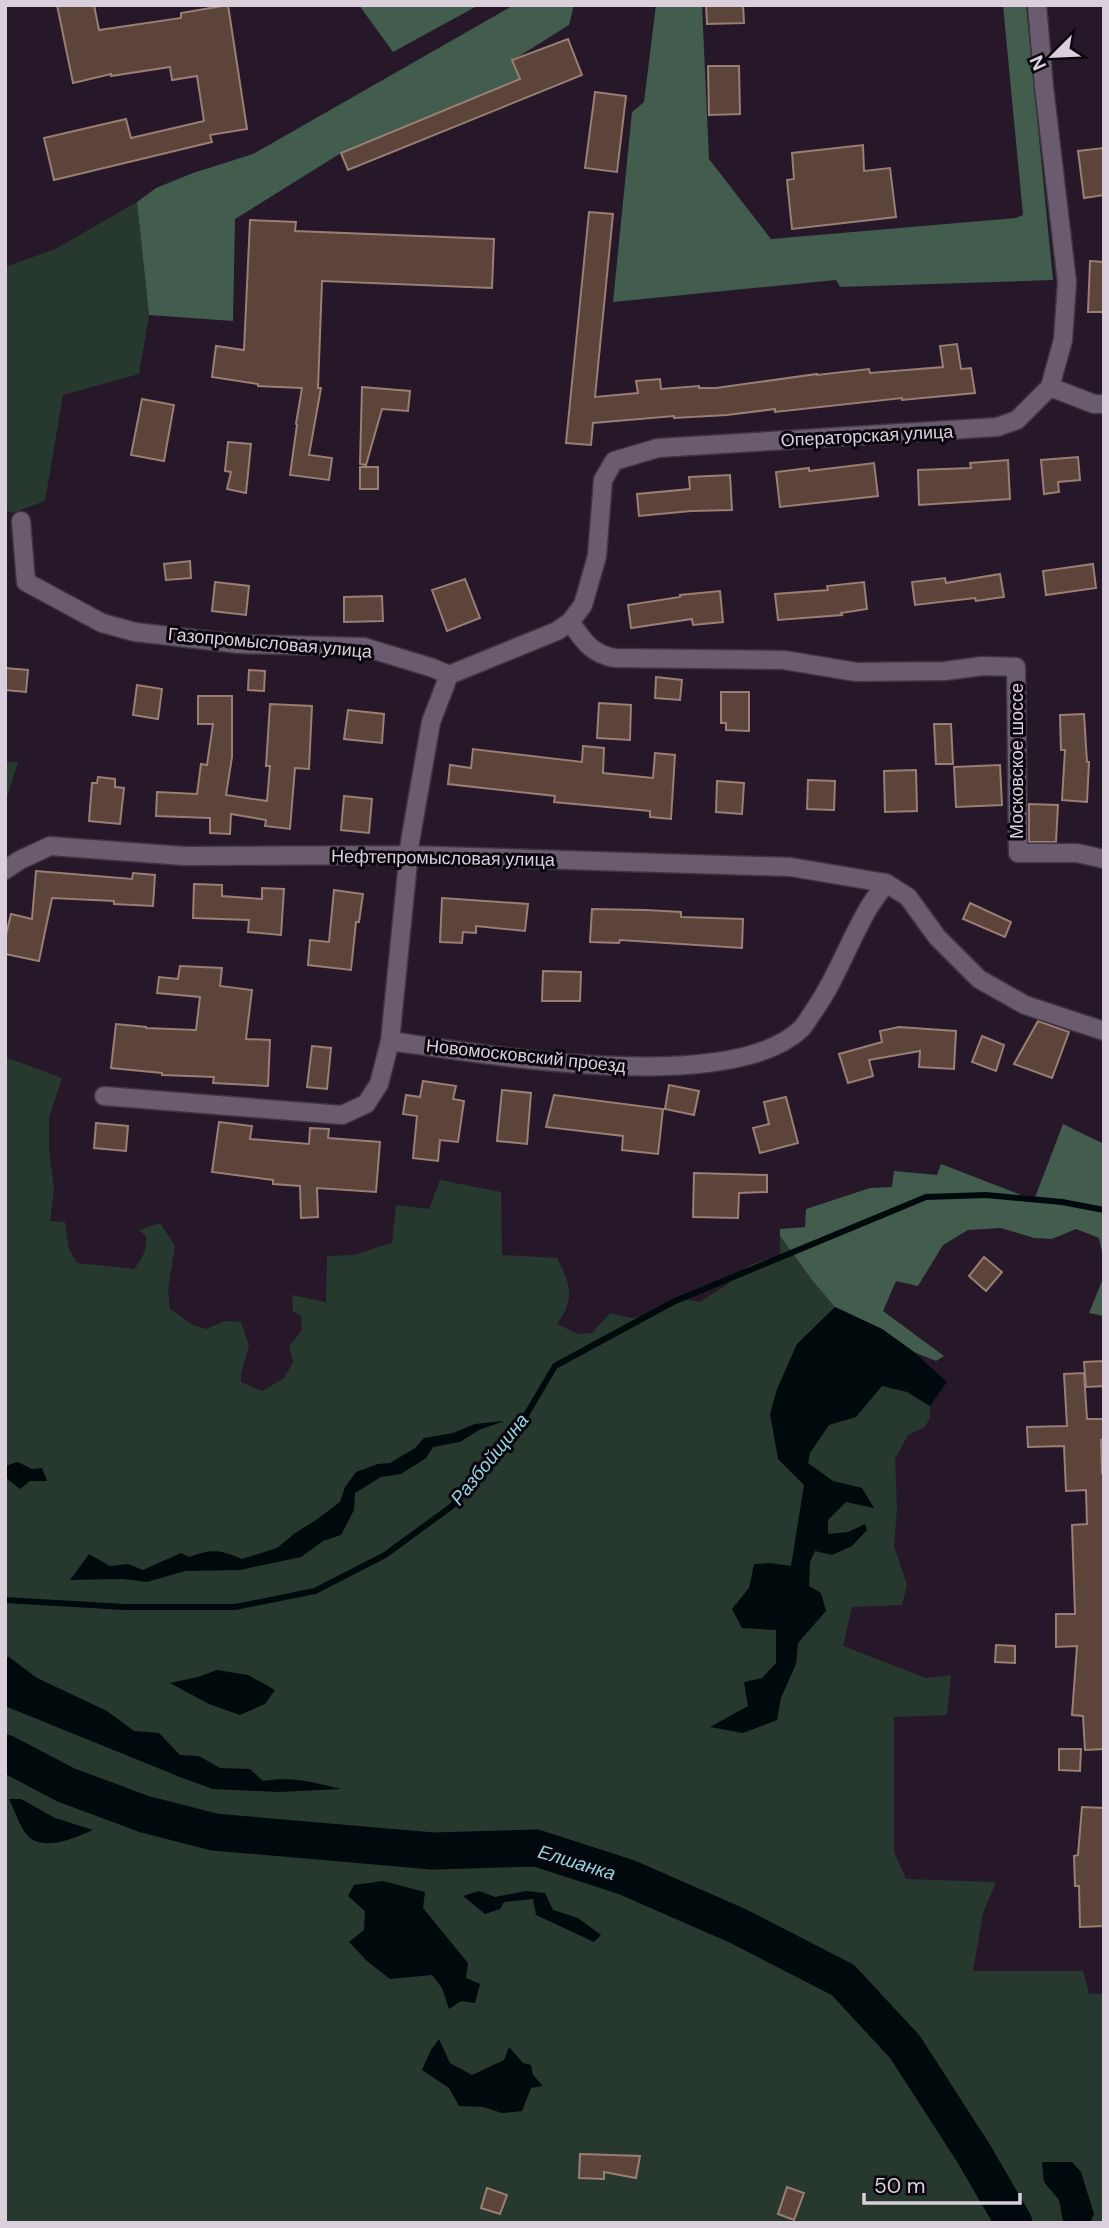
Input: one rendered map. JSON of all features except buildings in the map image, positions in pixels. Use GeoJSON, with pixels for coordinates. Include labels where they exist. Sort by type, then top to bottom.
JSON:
{"type":"FeatureCollection","features":[{"type":"Feature","properties":{"kind":"street"},"geometry":{"type":"LineString","coordinates":[[1037,5],[1067,282],[1063,340],[1051,387],[1094,404],[1104,404]]}},
{"type":"Feature","properties":{"kind":"street","name":"Операторская улица"},"geometry":{"type":"LineString","coordinates":[[570,622],[583,605],[597,556],[603,480],[614,461],[658,448],[997,427],[1017,419],[1051,387]]}},
{"type":"Feature","properties":{"kind":"street","name":"Газопромысловая улица"},"geometry":{"type":"LineString","coordinates":[[21,521],[26,582],[102,623],[135,632],[239,644],[364,648],[449,675]]}},
{"type":"Feature","properties":{"kind":"street"},"geometry":{"type":"LineString","coordinates":[[104,1096],[342,1115],[366,1104],[379,1084],[390,1041],[408,855],[430,722],[449,675],[557,631],[570,622]]}},
{"type":"Feature","properties":{"kind":"street","name":"Московское шоссе"},"geometry":{"type":"LineString","coordinates":[[570,622],[587,644],[601,655],[615,658],[785,660],[856,672],[1016,667],[1018,853],[1077,853],[1104,859]]}},
{"type":"Feature","properties":{"kind":"street","name":"Нефтепромысловая улица"},"geometry":{"type":"LineString","coordinates":[[5,870],[50,846],[184,856],[408,855],[791,867],[886,883]]}},
{"type":"Feature","properties":{"kind":"street"},"geometry":{"type":"LineString","coordinates":[[886,883],[908,897],[937,937],[979,979],[1025,1005],[1104,1031]]}},
{"type":"Feature","properties":{"kind":"street","name":"Новомосковский проезд"},"geometry":{"type":"LineString","coordinates":[[390,1041],[532,1060],[635,1067],[738,1059],[773,1048],[801,1029],[828,991],[868,908],[886,883]]}},
{"type":"Feature","properties":{"kind":"green space"},"geometry":{"type":"Polygon","coordinates":[[[359,5],[479,5],[393,52],[359,5]]]}},
{"type":"Feature","properties":{"kind":"green space"},"geometry":{"type":"Polygon","coordinates":[[[514,5],[574,5],[569,25],[513,60],[519,80],[341,153],[235,219],[233,321],[149,315],[137,202],[156,188],[253,154],[514,5]]]}},
{"type":"Feature","properties":{"kind":"green space"},"geometry":{"type":"Polygon","coordinates":[[[656,5],[702,5],[709,159],[771,239],[1016,218],[1023,215],[1003,5],[1026,5],[1053,280],[840,287],[836,280],[613,302],[632,112],[644,102],[656,5]]]}},
{"type":"Feature","properties":{"kind":"green space"},"geometry":{"type":"Polygon","coordinates":[[[137,202],[149,315],[139,374],[63,395],[45,501],[12,513],[5,509],[5,267],[55,249],[137,202]]]}},
{"type":"Feature","properties":{"kind":"green space"},"geometry":{"type":"Polygon","coordinates":[[[5,762],[18,762],[5,803],[5,762]]]}},
{"type":"Feature","properties":{"kind":"green space"},"geometry":{"type":"Polygon","coordinates":[[[5,1057],[62,1078],[49,1117],[49,1151],[54,1188],[50,1221],[65,1222],[69,1249],[77,1263],[134,1269],[146,1246],[146,1236],[139,1230],[160,1223],[175,1246],[168,1289],[170,1309],[193,1325],[206,1329],[225,1321],[241,1322],[249,1346],[241,1382],[262,1391],[284,1378],[293,1362],[289,1346],[302,1330],[301,1315],[293,1312],[292,1295],[326,1302],[327,1256],[353,1255],[392,1243],[396,1205],[429,1209],[440,1180],[501,1192],[502,1255],[557,1258],[568,1283],[569,1299],[557,1324],[578,1334],[592,1333],[610,1313],[632,1318],[648,1316],[663,1305],[683,1299],[700,1302],[750,1265],[780,1255],[780,1236],[812,1280],[914,1352],[947,1382],[930,1406],[930,1417],[925,1427],[908,1435],[895,1459],[897,1508],[894,1546],[907,1585],[902,1605],[852,1607],[843,1646],[926,1678],[951,1675],[947,1715],[894,1717],[894,1852],[906,1879],[996,1882],[983,1913],[973,1971],[1083,1971],[1089,1994],[1104,1994],[1104,2223],[5,2223],[5,1057]]]}},
{"type":"Feature","properties":{"kind":"green space"},"geometry":{"type":"Polygon","coordinates":[[[1063,1124],[1104,1144],[1104,1261],[1099,1238],[1076,1229],[1052,1239],[1034,1238],[1001,1228],[968,1230],[943,1245],[918,1286],[896,1281],[883,1311],[944,1356],[936,1361],[914,1352],[882,1329],[835,1307],[780,1236],[780,1229],[805,1227],[806,1209],[870,1188],[892,1187],[894,1171],[937,1175],[941,1164],[1034,1200],[1063,1124]]]}},
{"type":"Feature","properties":{"kind":"green space"},"geometry":{"type":"Polygon","coordinates":[[[1104,1276],[1104,1316],[1089,1313],[1104,1276]]]}},
{"type":"Feature","properties":{"kind":"shaded area"},"geometry":{"type":"Polygon","coordinates":[[[835,1307],[882,1329],[914,1352],[947,1382],[930,1406],[907,1392],[882,1386],[856,1417],[829,1425],[810,1453],[808,1463],[833,1481],[862,1488],[874,1508],[846,1502],[828,1520],[828,1534],[848,1532],[865,1524],[867,1530],[852,1546],[832,1555],[815,1551],[810,1562],[809,1586],[821,1593],[826,1611],[798,1643],[796,1664],[781,1698],[777,1720],[743,1733],[710,1727],[748,1706],[744,1682],[762,1678],[776,1663],[776,1630],[742,1628],[732,1609],[749,1588],[754,1564],[791,1566],[804,1485],[778,1459],[770,1414],[777,1389],[797,1344],[835,1307]]]}},
{"type":"Feature","properties":{"kind":"shaded area"},"geometry":{"type":"Polygon","coordinates":[[[504,1421],[479,1430],[460,1442],[433,1447],[426,1458],[401,1474],[381,1477],[355,1493],[354,1510],[341,1535],[323,1541],[301,1557],[240,1570],[185,1571],[147,1582],[123,1579],[70,1580],[89,1554],[110,1566],[128,1564],[143,1570],[181,1553],[189,1557],[216,1551],[242,1559],[277,1548],[340,1502],[345,1487],[356,1472],[378,1464],[390,1463],[415,1448],[424,1438],[453,1433],[475,1424],[504,1421]]]}},
{"type":"Feature","properties":{"kind":"shaded area"},"geometry":{"type":"Polygon","coordinates":[[[18,1462],[32,1469],[42,1468],[47,1481],[30,1481],[20,1489],[5,1477],[5,1466],[18,1462]]]}},
{"type":"Feature","properties":{"kind":"shaded area"},"geometry":{"type":"Polygon","coordinates":[[[5,1657],[9,1657],[37,1678],[107,1711],[134,1731],[159,1733],[180,1755],[199,1756],[220,1768],[250,1769],[263,1781],[293,1779],[341,1789],[279,1792],[213,1789],[185,1779],[5,1706],[5,1657]]]}},
{"type":"Feature","properties":{"kind":"shaded area"},"geometry":{"type":"Polygon","coordinates":[[[217,1670],[248,1675],[275,1690],[265,1704],[240,1715],[209,1704],[170,1683],[217,1670]]]}},
{"type":"Feature","properties":{"kind":"shaded area"},"geometry":{"type":"Polygon","coordinates":[[[9,1799],[21,1799],[55,1818],[93,1830],[62,1842],[37,1842],[23,1830],[9,1799]]]}},
{"type":"Feature","properties":{"kind":"shaded area"},"geometry":{"type":"Polygon","coordinates":[[[383,1881],[425,1892],[423,1908],[468,1963],[466,1978],[480,1984],[475,2003],[461,2001],[449,2009],[442,1988],[432,1975],[390,1979],[349,1942],[364,1930],[365,1911],[348,1896],[354,1885],[383,1881]]]}},
{"type":"Feature","properties":{"kind":"shaded area"},"geometry":{"type":"Polygon","coordinates":[[[479,1891],[495,1897],[526,1891],[545,1893],[553,1910],[578,1918],[601,1935],[594,1942],[536,1915],[533,1899],[504,1902],[500,1909],[485,1914],[463,1896],[479,1891]]]}},
{"type":"Feature","properties":{"kind":"shaded area"},"geometry":{"type":"Polygon","coordinates":[[[439,2039],[450,2063],[472,2075],[504,2060],[509,2047],[523,2063],[531,2065],[533,2075],[543,2086],[531,2088],[522,2111],[502,2113],[483,2107],[459,2106],[449,2088],[422,2070],[439,2039]]]}},
{"type":"Feature","properties":{"kind":"shaded area"},"geometry":{"type":"Polygon","coordinates":[[[1042,2162],[1072,2162],[1081,2172],[1094,2214],[1090,2223],[1063,2221],[1059,2200],[1044,2182],[1042,2162]]]}},
{"type":"Feature","properties":{"kind":"waterway","name":"Разбойщина"},"geometry":{"type":"LineString","coordinates":[[5,1600],[125,1607],[235,1607],[315,1591],[385,1555],[452,1506],[516,1432],[555,1366],[673,1302],[926,1197],[986,1195],[1062,1202],[1104,1210]]}},
{"type":"Feature","properties":{"kind":"waterway","name":"Елшанка"},"geometry":{"type":"LineString","coordinates":[[5,1753],[66,1785],[144,1814],[214,1832],[433,1851],[536,1848],[626,1877],[738,1926],[843,1980],[905,2047],[974,2154],[1014,2223]]}}]}
